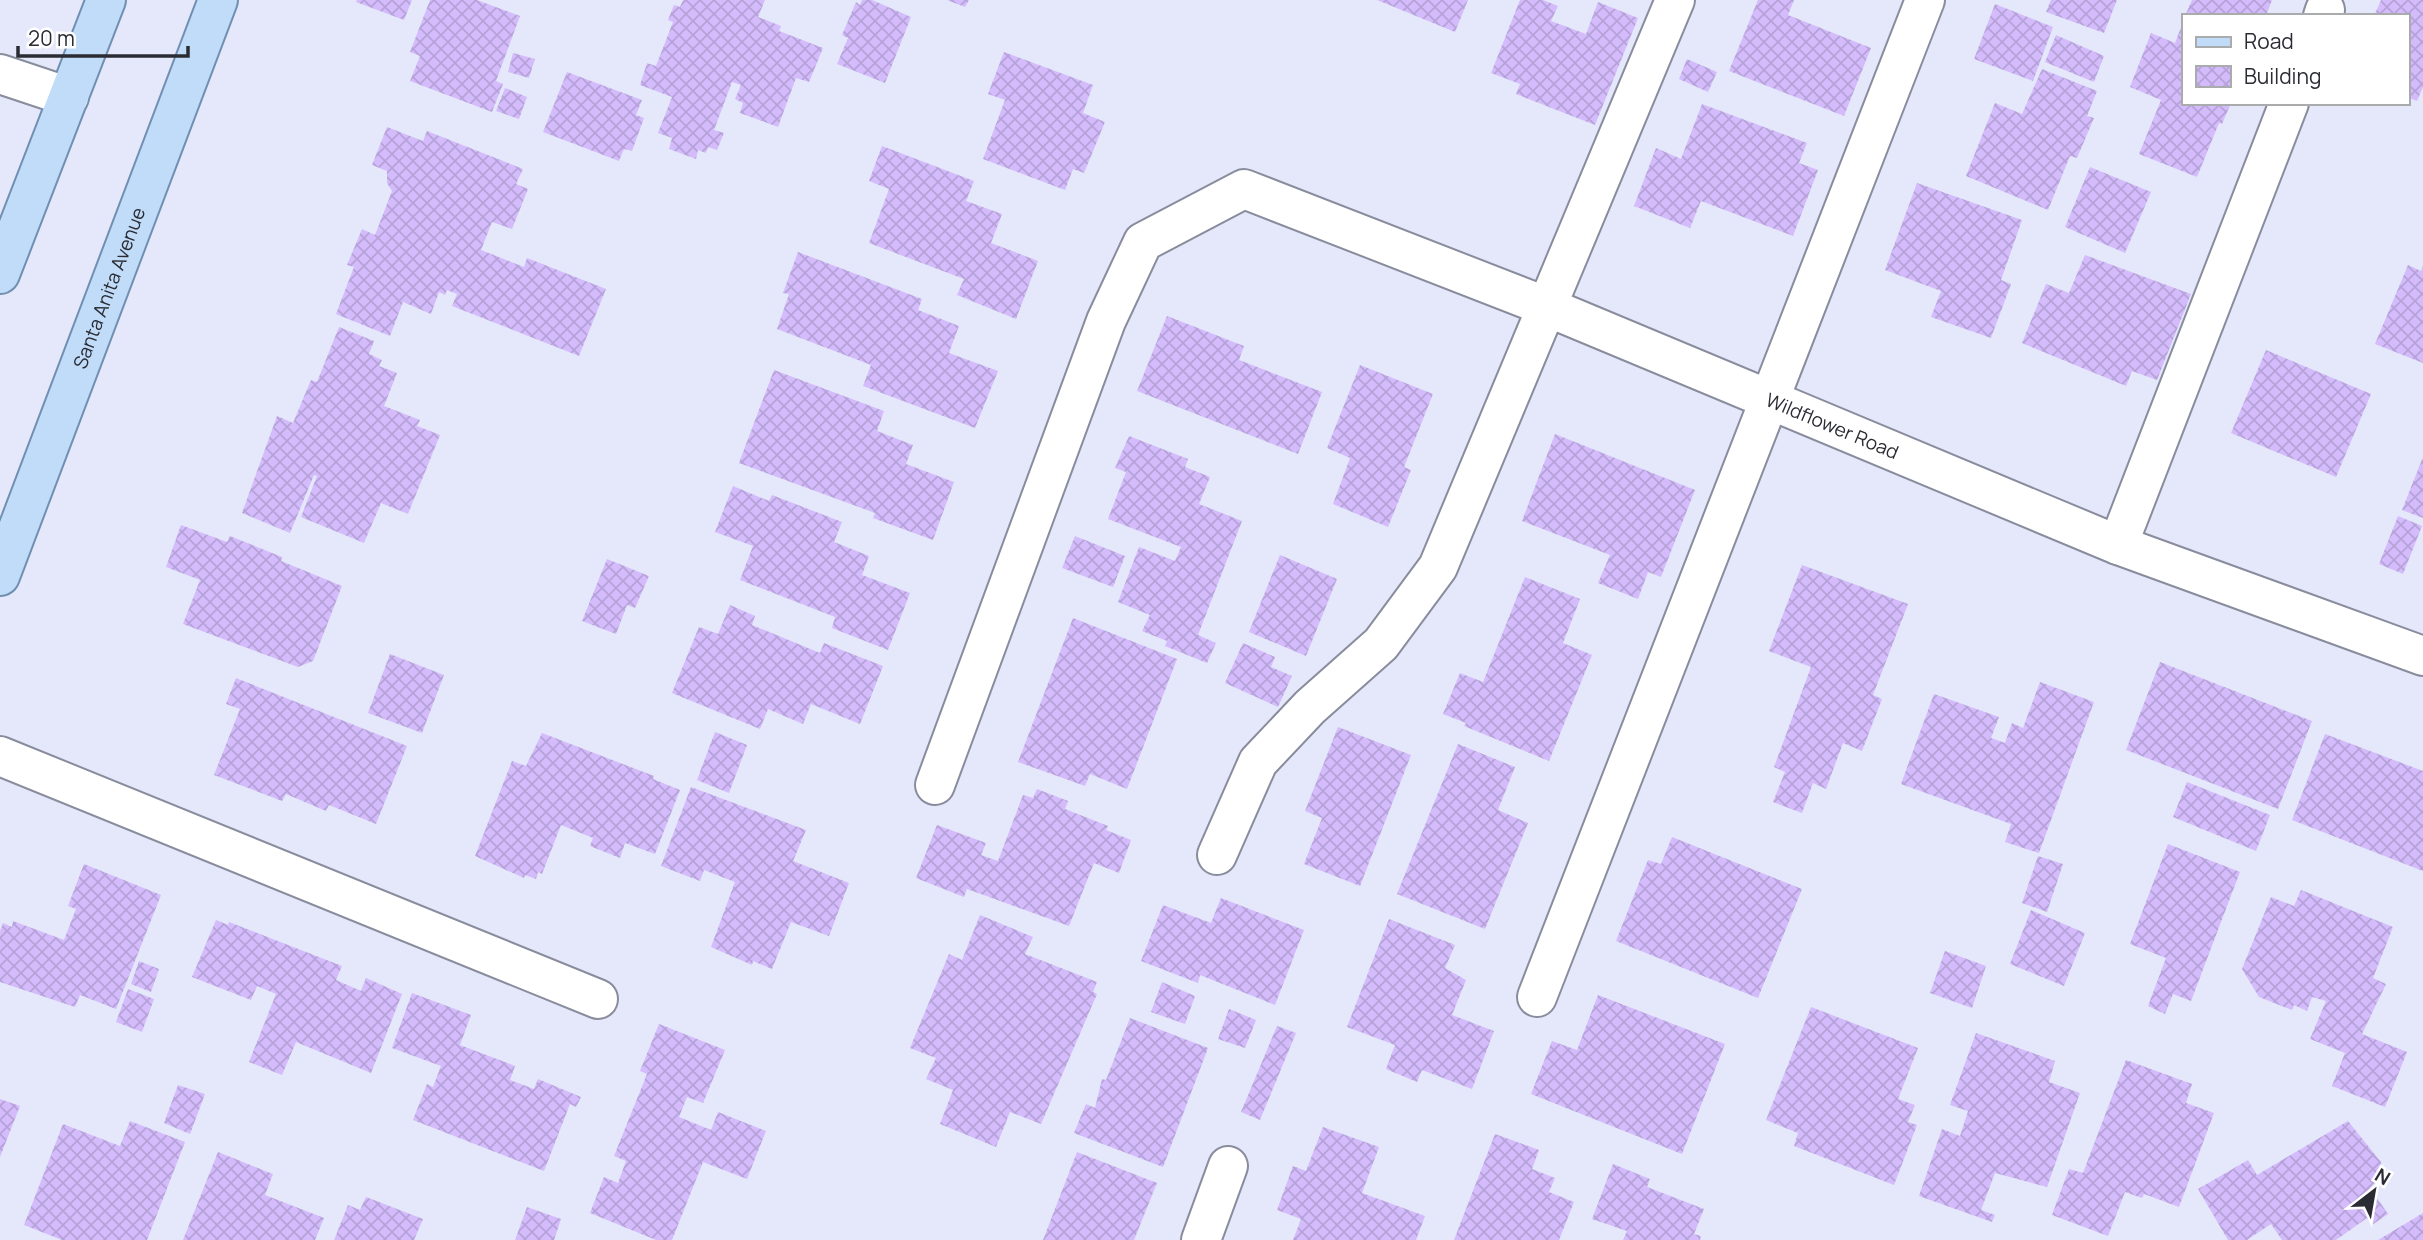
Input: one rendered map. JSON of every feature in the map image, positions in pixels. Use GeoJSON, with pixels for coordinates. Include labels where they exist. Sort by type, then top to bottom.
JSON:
{"type":"FeatureCollection","features":[{"type":"Feature","properties":{"kind":"main road"},"geometry":{"type":"LineString","coordinates":[[0,274],[106,0]]}},
{"type":"Feature","properties":{"kind":"main road","name":"Santa Anita Avenue"},"geometry":{"type":"LineString","coordinates":[[0,576],[218,0]]}},
{"type":"Feature","properties":{"kind":"street"},"geometry":{"type":"LineString","coordinates":[[1217,855],[1258,762],[1310,707],[1381,644],[1438,567],[1675,0]]}},
{"type":"Feature","properties":{"kind":"street"},"geometry":{"type":"LineString","coordinates":[[1538,997],[1925,0]]}},
{"type":"Feature","properties":{"kind":"street"},"geometry":{"type":"LineString","coordinates":[[0,74],[69,97]]}},
{"type":"Feature","properties":{"kind":"street"},"geometry":{"type":"LineString","coordinates":[[2118,545],[2288,105]]}},
{"type":"Feature","properties":{"kind":"street","name":"Wildflower Road"},"geometry":{"type":"LineString","coordinates":[[935,785],[1106,321],[1143,242],[1244,189],[1545,306],[2118,545],[2423,656]]}},
{"type":"Feature","properties":{"kind":"street"},"geometry":{"type":"LineString","coordinates":[[0,756],[598,999]]}},
{"type":"Feature","properties":{"kind":"street"},"geometry":{"type":"LineString","coordinates":[[1201,1240],[1228,1166]]}},
{"type":"Feature","properties":{"kind":"building"},"geometry":{"type":"Polygon","coordinates":[[[412,0],[404,20],[356,2],[412,0]]]}},
{"type":"Feature","properties":{"kind":"building"},"geometry":{"type":"Polygon","coordinates":[[[430,0],[477,0],[520,16],[496,81],[503,84],[492,112],[410,81],[420,56],[410,52],[430,0]]]}},
{"type":"Feature","properties":{"kind":"building"},"geometry":{"type":"Polygon","coordinates":[[[683,0],[765,0],[758,17],[781,26],[779,31],[823,48],[809,82],[796,78],[778,127],[740,113],[743,103],[735,99],[741,85],[732,82],[714,130],[724,133],[717,150],[708,147],[706,153],[698,150],[696,159],[669,149],[672,138],[658,133],[672,97],[640,85],[647,63],[656,66],[673,22],[668,20],[674,5],[680,7],[683,0]]]}},
{"type":"Feature","properties":{"kind":"building"},"geometry":{"type":"Polygon","coordinates":[[[862,0],[872,0],[911,17],[885,83],[837,64],[848,38],[842,35],[856,2],[860,5],[862,0]]]}},
{"type":"Feature","properties":{"kind":"building"},"geometry":{"type":"Polygon","coordinates":[[[947,0],[969,0],[965,7],[947,0]]]}},
{"type":"Feature","properties":{"kind":"building"},"geometry":{"type":"Polygon","coordinates":[[[1377,0],[1468,0],[1455,32],[1377,0]]]}},
{"type":"Feature","properties":{"kind":"building"},"geometry":{"type":"Polygon","coordinates":[[[1520,0],[1543,0],[1558,6],[1551,21],[1586,34],[1598,2],[1638,18],[1595,125],[1516,94],[1520,84],[1491,73],[1520,0]]]}},
{"type":"Feature","properties":{"kind":"building"},"geometry":{"type":"Polygon","coordinates":[[[1758,0],[1794,0],[1788,15],[1871,48],[1844,116],[1729,71],[1758,0]]]}},
{"type":"Feature","properties":{"kind":"building"},"geometry":{"type":"Polygon","coordinates":[[[2051,0],[2117,0],[2104,33],[2046,12],[2051,0]]]}},
{"type":"Feature","properties":{"kind":"building"},"geometry":{"type":"Polygon","coordinates":[[[2192,0],[2272,0],[2267,14],[2186,14],[2192,0]]]}},
{"type":"Feature","properties":{"kind":"building"},"geometry":{"type":"Polygon","coordinates":[[[2381,0],[2423,0],[2423,87],[2417,101],[2409,98],[2409,14],[2375,14],[2381,0]]]}},
{"type":"Feature","properties":{"kind":"building"},"geometry":{"type":"Polygon","coordinates":[[[1995,4],[2053,27],[2033,81],[1974,59],[1995,4]]]}},
{"type":"Feature","properties":{"kind":"building"},"geometry":{"type":"Polygon","coordinates":[[[2182,25],[2182,105],[2230,105],[2222,124],[2219,123],[2197,177],[2139,154],[2161,100],[2130,87],[2151,33],[2175,43],[2182,25]]]}},
{"type":"Feature","properties":{"kind":"building"},"geometry":{"type":"Polygon","coordinates":[[[2056,35],[2104,56],[2094,82],[2045,62],[2056,35]]]}},
{"type":"Feature","properties":{"kind":"building"},"geometry":{"type":"Polygon","coordinates":[[[1004,52],[1093,85],[1083,113],[1105,122],[1084,173],[1073,169],[1065,190],[983,159],[1005,100],[988,94],[1004,52]]]}},
{"type":"Feature","properties":{"kind":"building"},"geometry":{"type":"Polygon","coordinates":[[[513,53],[535,59],[529,78],[508,72],[513,53]]]}},
{"type":"Feature","properties":{"kind":"building"},"geometry":{"type":"Polygon","coordinates":[[[1687,59],[1717,72],[1708,92],[1679,79],[1687,59]]]}},
{"type":"Feature","properties":{"kind":"building"},"geometry":{"type":"Polygon","coordinates":[[[2042,69],[2097,91],[2087,116],[2094,118],[2077,158],[2070,156],[2048,210],[1966,176],[1995,103],[2022,114],[2042,69]]]}},
{"type":"Feature","properties":{"kind":"building"},"geometry":{"type":"Polygon","coordinates":[[[567,72],[642,100],[636,115],[644,118],[632,151],[624,149],[619,161],[543,132],[567,72]]]}},
{"type":"Feature","properties":{"kind":"building"},"geometry":{"type":"Polygon","coordinates":[[[505,88],[527,97],[519,119],[496,111],[505,88]]]}},
{"type":"Feature","properties":{"kind":"building"},"geometry":{"type":"Polygon","coordinates":[[[1702,104],[1807,143],[1799,163],[1818,170],[1793,236],[1701,201],[1690,228],[1634,206],[1656,148],[1681,159],[1702,104]]]}},
{"type":"Feature","properties":{"kind":"building"},"geometry":{"type":"Polygon","coordinates":[[[387,127],[423,141],[427,131],[523,169],[516,184],[528,189],[512,229],[492,222],[481,250],[524,267],[527,258],[606,289],[579,356],[452,306],[457,294],[447,290],[445,295],[439,292],[431,314],[403,302],[390,336],[336,314],[354,267],[347,265],[362,229],[375,235],[392,191],[387,183],[387,171],[372,165],[387,127]]]}},
{"type":"Feature","properties":{"kind":"building"},"geometry":{"type":"Polygon","coordinates":[[[882,146],[974,181],[966,201],[1002,214],[991,243],[1038,261],[1016,319],[957,295],[964,279],[869,243],[889,189],[869,181],[882,146]]]}},
{"type":"Feature","properties":{"kind":"building"},"geometry":{"type":"Polygon","coordinates":[[[2090,167],[2151,192],[2125,253],[2065,227],[2090,167]]]}},
{"type":"Feature","properties":{"kind":"building"},"geometry":{"type":"Polygon","coordinates":[[[1917,183],[2022,220],[2001,280],[2011,284],[1991,338],[1931,317],[1941,291],[1885,270],[1917,183]]]}},
{"type":"Feature","properties":{"kind":"building"},"geometry":{"type":"Polygon","coordinates":[[[798,252],[922,299],[918,310],[959,326],[949,353],[998,371],[975,428],[863,386],[871,365],[777,329],[789,294],[783,293],[798,252]]]}},
{"type":"Feature","properties":{"kind":"building"},"geometry":{"type":"Polygon","coordinates":[[[2085,255],[2191,294],[2157,380],[2132,371],[2126,386],[2022,343],[2046,284],[2069,293],[2085,255]]]}},
{"type":"Feature","properties":{"kind":"building"},"geometry":{"type":"Polygon","coordinates":[[[2408,265],[2421,271],[2423,266],[2423,363],[2375,344],[2408,265]]]}},
{"type":"Feature","properties":{"kind":"building"},"geometry":{"type":"Polygon","coordinates":[[[1167,316],[1244,346],[1239,360],[1322,392],[1298,454],[1137,391],[1167,316]]]}},
{"type":"Feature","properties":{"kind":"building"},"geometry":{"type":"Polygon","coordinates":[[[339,327],[374,341],[369,354],[382,360],[379,366],[397,373],[384,406],[420,420],[417,426],[440,435],[408,514],[381,503],[364,543],[301,517],[317,476],[314,475],[290,533],[242,513],[277,416],[293,423],[311,380],[317,382],[339,327]]]}},
{"type":"Feature","properties":{"kind":"building"},"geometry":{"type":"Polygon","coordinates":[[[2266,350],[2371,394],[2336,477],[2231,433],[2266,350]]]}},
{"type":"Feature","properties":{"kind":"building"},"geometry":{"type":"Polygon","coordinates":[[[1360,365],[1433,394],[1404,467],[1411,470],[1388,527],[1333,504],[1350,458],[1327,448],[1360,365]]]}},
{"type":"Feature","properties":{"kind":"building"},"geometry":{"type":"Polygon","coordinates":[[[774,370],[884,411],[877,431],[913,445],[906,464],[954,482],[933,540],[873,518],[875,513],[739,463],[774,370]]]}},
{"type":"Feature","properties":{"kind":"building"},"geometry":{"type":"Polygon","coordinates":[[[1555,434],[1695,490],[1661,577],[1648,572],[1638,599],[1598,583],[1610,555],[1522,521],[1555,434]]]}},
{"type":"Feature","properties":{"kind":"building"},"geometry":{"type":"Polygon","coordinates":[[[1129,436],[1188,459],[1185,467],[1210,477],[1199,504],[1242,521],[1198,635],[1216,643],[1207,663],[1165,646],[1167,641],[1142,631],[1150,615],[1118,602],[1139,547],[1175,561],[1181,547],[1108,519],[1126,472],[1115,468],[1129,436]]]}},
{"type":"Feature","properties":{"kind":"building"},"geometry":{"type":"Polygon","coordinates":[[[2423,457],[2423,518],[2402,510],[2423,457]]]}},
{"type":"Feature","properties":{"kind":"building"},"geometry":{"type":"Polygon","coordinates":[[[733,486],[769,501],[772,495],[842,522],[834,542],[869,556],[862,575],[910,593],[888,650],[832,628],[835,617],[740,580],[753,546],[715,532],[733,486]]]}},
{"type":"Feature","properties":{"kind":"building"},"geometry":{"type":"Polygon","coordinates":[[[2398,516],[2422,526],[2403,574],[2379,564],[2398,516]]]}},
{"type":"Feature","properties":{"kind":"building"},"geometry":{"type":"Polygon","coordinates":[[[181,525],[227,542],[230,536],[342,586],[313,661],[298,667],[183,624],[200,580],[166,567],[181,525]]]}},
{"type":"Feature","properties":{"kind":"building"},"geometry":{"type":"Polygon","coordinates":[[[1075,536],[1125,556],[1113,587],[1062,568],[1075,536]]]}},
{"type":"Feature","properties":{"kind":"building"},"geometry":{"type":"Polygon","coordinates":[[[1280,555],[1337,579],[1306,656],[1249,632],[1280,555]]]}},
{"type":"Feature","properties":{"kind":"building"},"geometry":{"type":"Polygon","coordinates":[[[607,559],[649,576],[635,608],[627,605],[616,634],[582,621],[607,559]]]}},
{"type":"Feature","properties":{"kind":"building"},"geometry":{"type":"Polygon","coordinates":[[[1802,565],[1908,604],[1873,695],[1882,699],[1862,751],[1843,743],[1826,789],[1813,783],[1802,813],[1773,802],[1785,772],[1774,767],[1811,667],[1769,651],[1802,565]]]}},
{"type":"Feature","properties":{"kind":"building"},"geometry":{"type":"Polygon","coordinates":[[[1525,577],[1580,599],[1563,643],[1592,655],[1549,761],[1464,726],[1466,723],[1443,714],[1460,673],[1483,682],[1525,577]]]}},
{"type":"Feature","properties":{"kind":"building"},"geometry":{"type":"Polygon","coordinates":[[[730,605],[755,616],[752,625],[820,653],[824,643],[883,666],[860,724],[811,704],[803,724],[768,709],[760,729],[672,693],[699,627],[718,634],[730,605]]]}},
{"type":"Feature","properties":{"kind":"building"},"geometry":{"type":"Polygon","coordinates":[[[1073,618],[1177,659],[1127,789],[1090,774],[1085,786],[1018,762],[1073,618]]]}},
{"type":"Feature","properties":{"kind":"building"},"geometry":{"type":"Polygon","coordinates":[[[1243,643],[1275,657],[1271,667],[1292,676],[1278,707],[1225,683],[1243,643]]]}},
{"type":"Feature","properties":{"kind":"building"},"geometry":{"type":"Polygon","coordinates":[[[390,654],[444,675],[422,733],[368,713],[390,654]]]}},
{"type":"Feature","properties":{"kind":"building"},"geometry":{"type":"Polygon","coordinates":[[[2160,662],[2312,721],[2278,809],[2126,750],[2160,662]]]}},
{"type":"Feature","properties":{"kind":"building"},"geometry":{"type":"Polygon","coordinates":[[[236,678],[407,746],[376,824],[329,805],[326,811],[286,794],[282,801],[214,775],[240,709],[226,704],[236,678]]]}},
{"type":"Feature","properties":{"kind":"building"},"geometry":{"type":"Polygon","coordinates":[[[2040,682],[2094,702],[2039,853],[2005,842],[2011,824],[1901,784],[1934,694],[1999,717],[1991,738],[2005,743],[2012,723],[2023,728],[2040,682]]]}},
{"type":"Feature","properties":{"kind":"building"},"geometry":{"type":"Polygon","coordinates":[[[1338,727],[1411,755],[1360,886],[1304,864],[1322,818],[1305,811],[1338,727]]]}},
{"type":"Feature","properties":{"kind":"building"},"geometry":{"type":"Polygon","coordinates":[[[715,732],[747,745],[729,793],[697,780],[715,732]]]}},
{"type":"Feature","properties":{"kind":"building"},"geometry":{"type":"Polygon","coordinates":[[[542,733],[654,776],[653,779],[680,790],[655,854],[625,843],[620,858],[590,846],[593,838],[561,825],[542,874],[538,872],[536,879],[525,875],[524,878],[475,856],[512,761],[526,766],[542,733]]]}},
{"type":"Feature","properties":{"kind":"building"},"geometry":{"type":"Polygon","coordinates":[[[2325,734],[2423,771],[2423,871],[2292,820],[2325,734]]]}},
{"type":"Feature","properties":{"kind":"building"},"geometry":{"type":"Polygon","coordinates":[[[1458,744],[1515,767],[1498,810],[1528,823],[1485,929],[1397,894],[1458,744]]]}},
{"type":"Feature","properties":{"kind":"building"},"geometry":{"type":"Polygon","coordinates":[[[2187,782],[2270,815],[2256,851],[2173,817],[2187,782]]]}},
{"type":"Feature","properties":{"kind":"building"},"geometry":{"type":"Polygon","coordinates":[[[691,787],[806,830],[793,861],[849,883],[829,936],[791,922],[772,969],[753,961],[752,965],[711,947],[735,882],[704,870],[700,881],[661,866],[691,787]]]}},
{"type":"Feature","properties":{"kind":"building"},"geometry":{"type":"Polygon","coordinates":[[[1037,789],[1068,801],[1065,809],[1108,826],[1106,830],[1131,840],[1119,873],[1094,863],[1069,926],[967,889],[964,897],[916,878],[937,825],[986,843],[981,855],[998,861],[1023,795],[1033,798],[1037,789]]]}},
{"type":"Feature","properties":{"kind":"building"},"geometry":{"type":"Polygon","coordinates":[[[1672,837],[1802,889],[1758,998],[1616,941],[1648,860],[1661,864],[1672,837]]]}},
{"type":"Feature","properties":{"kind":"building"},"geometry":{"type":"Polygon","coordinates":[[[2168,844],[2240,872],[2191,1001],[2173,994],[2165,1014],[2148,1006],[2166,958],[2130,944],[2168,844]]]}},
{"type":"Feature","properties":{"kind":"building"},"geometry":{"type":"Polygon","coordinates":[[[2038,856],[2063,864],[2047,912],[2022,903],[2038,856]]]}},
{"type":"Feature","properties":{"kind":"building"},"geometry":{"type":"Polygon","coordinates":[[[84,864],[161,895],[116,1009],[80,995],[75,1007],[0,982],[0,931],[3,923],[12,927],[13,921],[64,940],[76,909],[68,906],[84,864]]]}},
{"type":"Feature","properties":{"kind":"building"},"geometry":{"type":"Polygon","coordinates":[[[2301,890],[2393,927],[2373,978],[2386,984],[2362,1034],[2407,1052],[2385,1107],[2332,1086],[2345,1053],[2310,1039],[2326,1001],[2312,997],[2307,1011],[2294,1005],[2292,1010],[2259,997],[2242,969],[2271,897],[2294,906],[2301,890]]]}},
{"type":"Feature","properties":{"kind":"building"},"geometry":{"type":"Polygon","coordinates":[[[1221,898],[1304,930],[1275,1005],[1200,975],[1198,983],[1141,961],[1163,905],[1211,923],[1221,898]]]}},
{"type":"Feature","properties":{"kind":"building"},"geometry":{"type":"Polygon","coordinates":[[[2031,910],[2085,933],[2064,986],[2010,964],[2031,910]]]}},
{"type":"Feature","properties":{"kind":"building"},"geometry":{"type":"Polygon","coordinates":[[[980,915],[1033,937],[1025,954],[1097,982],[1093,992],[1097,994],[1041,1124],[1010,1112],[996,1147],[940,1124],[953,1090],[926,1079],[936,1058],[910,1048],[949,954],[962,960],[980,915]]]}},
{"type":"Feature","properties":{"kind":"building"},"geometry":{"type":"Polygon","coordinates":[[[1389,919],[1455,945],[1445,968],[1466,980],[1452,1015],[1494,1031],[1472,1089],[1422,1070],[1417,1082],[1386,1069],[1395,1045],[1347,1027],[1389,919]]]}},
{"type":"Feature","properties":{"kind":"building"},"geometry":{"type":"Polygon","coordinates":[[[216,920],[228,925],[229,922],[342,966],[336,980],[361,991],[366,978],[402,994],[371,1073],[296,1042],[282,1075],[249,1062],[276,994],[257,986],[251,1000],[192,977],[216,920]]]}},
{"type":"Feature","properties":{"kind":"building"},"geometry":{"type":"Polygon","coordinates":[[[1945,951],[1986,966],[1972,1008],[1930,993],[1945,951]]]}},
{"type":"Feature","properties":{"kind":"building"},"geometry":{"type":"Polygon","coordinates":[[[139,961],[159,969],[151,992],[131,984],[139,961]]]}},
{"type":"Feature","properties":{"kind":"building"},"geometry":{"type":"Polygon","coordinates":[[[1162,982],[1195,996],[1185,1024],[1151,1012],[1162,982]]]}},
{"type":"Feature","properties":{"kind":"building"},"geometry":{"type":"Polygon","coordinates":[[[128,989],[154,999],[142,1032],[116,1022],[128,989]]]}},
{"type":"Feature","properties":{"kind":"building"},"geometry":{"type":"Polygon","coordinates":[[[412,993],[471,1015],[460,1045],[515,1066],[510,1080],[534,1089],[538,1079],[581,1097],[576,1107],[570,1104],[544,1171],[413,1120],[427,1084],[433,1087],[441,1066],[392,1048],[412,993]]]}},
{"type":"Feature","properties":{"kind":"building"},"geometry":{"type":"Polygon","coordinates":[[[1598,995],[1725,1044],[1682,1154],[1531,1094],[1552,1041],[1577,1050],[1598,995]]]}},
{"type":"Feature","properties":{"kind":"building"},"geometry":{"type":"Polygon","coordinates":[[[1811,1007],[1918,1048],[1898,1099],[1915,1105],[1908,1122],[1917,1125],[1894,1185],[1794,1146],[1798,1133],[1766,1120],[1811,1007]]]}},
{"type":"Feature","properties":{"kind":"building"},"geometry":{"type":"Polygon","coordinates":[[[1229,1009],[1256,1020],[1245,1048],[1218,1039],[1229,1009]]]}},
{"type":"Feature","properties":{"kind":"building"},"geometry":{"type":"Polygon","coordinates":[[[1130,1018],[1208,1048],[1163,1167],[1074,1133],[1086,1104],[1095,1108],[1102,1079],[1106,1080],[1130,1018]]]}},
{"type":"Feature","properties":{"kind":"building"},"geometry":{"type":"Polygon","coordinates":[[[659,1024],[725,1050],[703,1103],[687,1097],[679,1117],[711,1130],[718,1112],[766,1131],[747,1179],[703,1162],[672,1240],[656,1240],[590,1213],[604,1177],[618,1183],[626,1161],[614,1156],[647,1074],[640,1071],[659,1024]]]}},
{"type":"Feature","properties":{"kind":"building"},"geometry":{"type":"Polygon","coordinates":[[[1277,1026],[1296,1033],[1260,1120],[1241,1112],[1277,1026]]]}},
{"type":"Feature","properties":{"kind":"building"},"geometry":{"type":"Polygon","coordinates":[[[1976,1033],[2055,1061],[2049,1082],[2080,1093],[2047,1187],[1995,1173],[1981,1210],[1995,1215],[1992,1222],[1919,1196],[1942,1129],[1960,1136],[1968,1111],[1950,1105],[1976,1033]]]}},
{"type":"Feature","properties":{"kind":"building"},"geometry":{"type":"Polygon","coordinates":[[[2126,1060],[2192,1084],[2186,1103],[2214,1113],[2179,1207],[2144,1194],[2142,1198],[2125,1192],[2108,1236],[2052,1215],[2069,1169],[2083,1173],[2126,1060]]]}},
{"type":"Feature","properties":{"kind":"building"},"geometry":{"type":"Polygon","coordinates":[[[178,1085],[205,1094],[190,1134],[164,1123],[178,1085]]]}},
{"type":"Feature","properties":{"kind":"building"},"geometry":{"type":"Polygon","coordinates":[[[0,1099],[20,1106],[0,1157],[0,1099]]]}},
{"type":"Feature","properties":{"kind":"building"},"geometry":{"type":"Polygon","coordinates":[[[130,1121],[185,1142],[147,1240],[62,1240],[24,1225],[63,1124],[120,1146],[130,1121]]]}},
{"type":"Feature","properties":{"kind":"building"},"geometry":{"type":"Polygon","coordinates":[[[2348,1121],[2381,1162],[2381,1176],[2370,1188],[2388,1214],[2372,1225],[2367,1218],[2336,1240],[2282,1240],[2271,1224],[2247,1240],[2228,1240],[2198,1189],[2248,1160],[2257,1175],[2348,1121]]]}},
{"type":"Feature","properties":{"kind":"building"},"geometry":{"type":"Polygon","coordinates":[[[1323,1127],[1379,1147],[1362,1193],[1425,1216],[1416,1240],[1293,1240],[1301,1219],[1277,1210],[1293,1166],[1306,1171],[1323,1127]]]}},
{"type":"Feature","properties":{"kind":"building"},"geometry":{"type":"Polygon","coordinates":[[[1495,1134],[1539,1150],[1532,1169],[1555,1178],[1549,1192],[1574,1202],[1559,1240],[1454,1240],[1495,1134]]]}},
{"type":"Feature","properties":{"kind":"building"},"geometry":{"type":"Polygon","coordinates":[[[218,1152],[273,1174],[265,1195],[324,1218],[315,1240],[183,1240],[218,1152]]]}},
{"type":"Feature","properties":{"kind":"building"},"geometry":{"type":"Polygon","coordinates":[[[1077,1152],[1157,1183],[1134,1240],[1043,1240],[1077,1152]]]}},
{"type":"Feature","properties":{"kind":"building"},"geometry":{"type":"Polygon","coordinates":[[[1613,1164],[1650,1179],[1647,1187],[1704,1209],[1694,1234],[1701,1236],[1700,1240],[1623,1240],[1627,1231],[1592,1219],[1613,1164]]]}},
{"type":"Feature","properties":{"kind":"building"},"geometry":{"type":"Polygon","coordinates":[[[366,1197],[423,1219],[414,1240],[334,1240],[348,1205],[360,1210],[366,1197]]]}},
{"type":"Feature","properties":{"kind":"building"},"geometry":{"type":"Polygon","coordinates":[[[527,1207],[561,1219],[554,1240],[515,1240],[527,1207]]]}},
{"type":"Feature","properties":{"kind":"building"},"geometry":{"type":"Polygon","coordinates":[[[2423,1213],[2423,1240],[2378,1240],[2423,1213]]]}}]}
